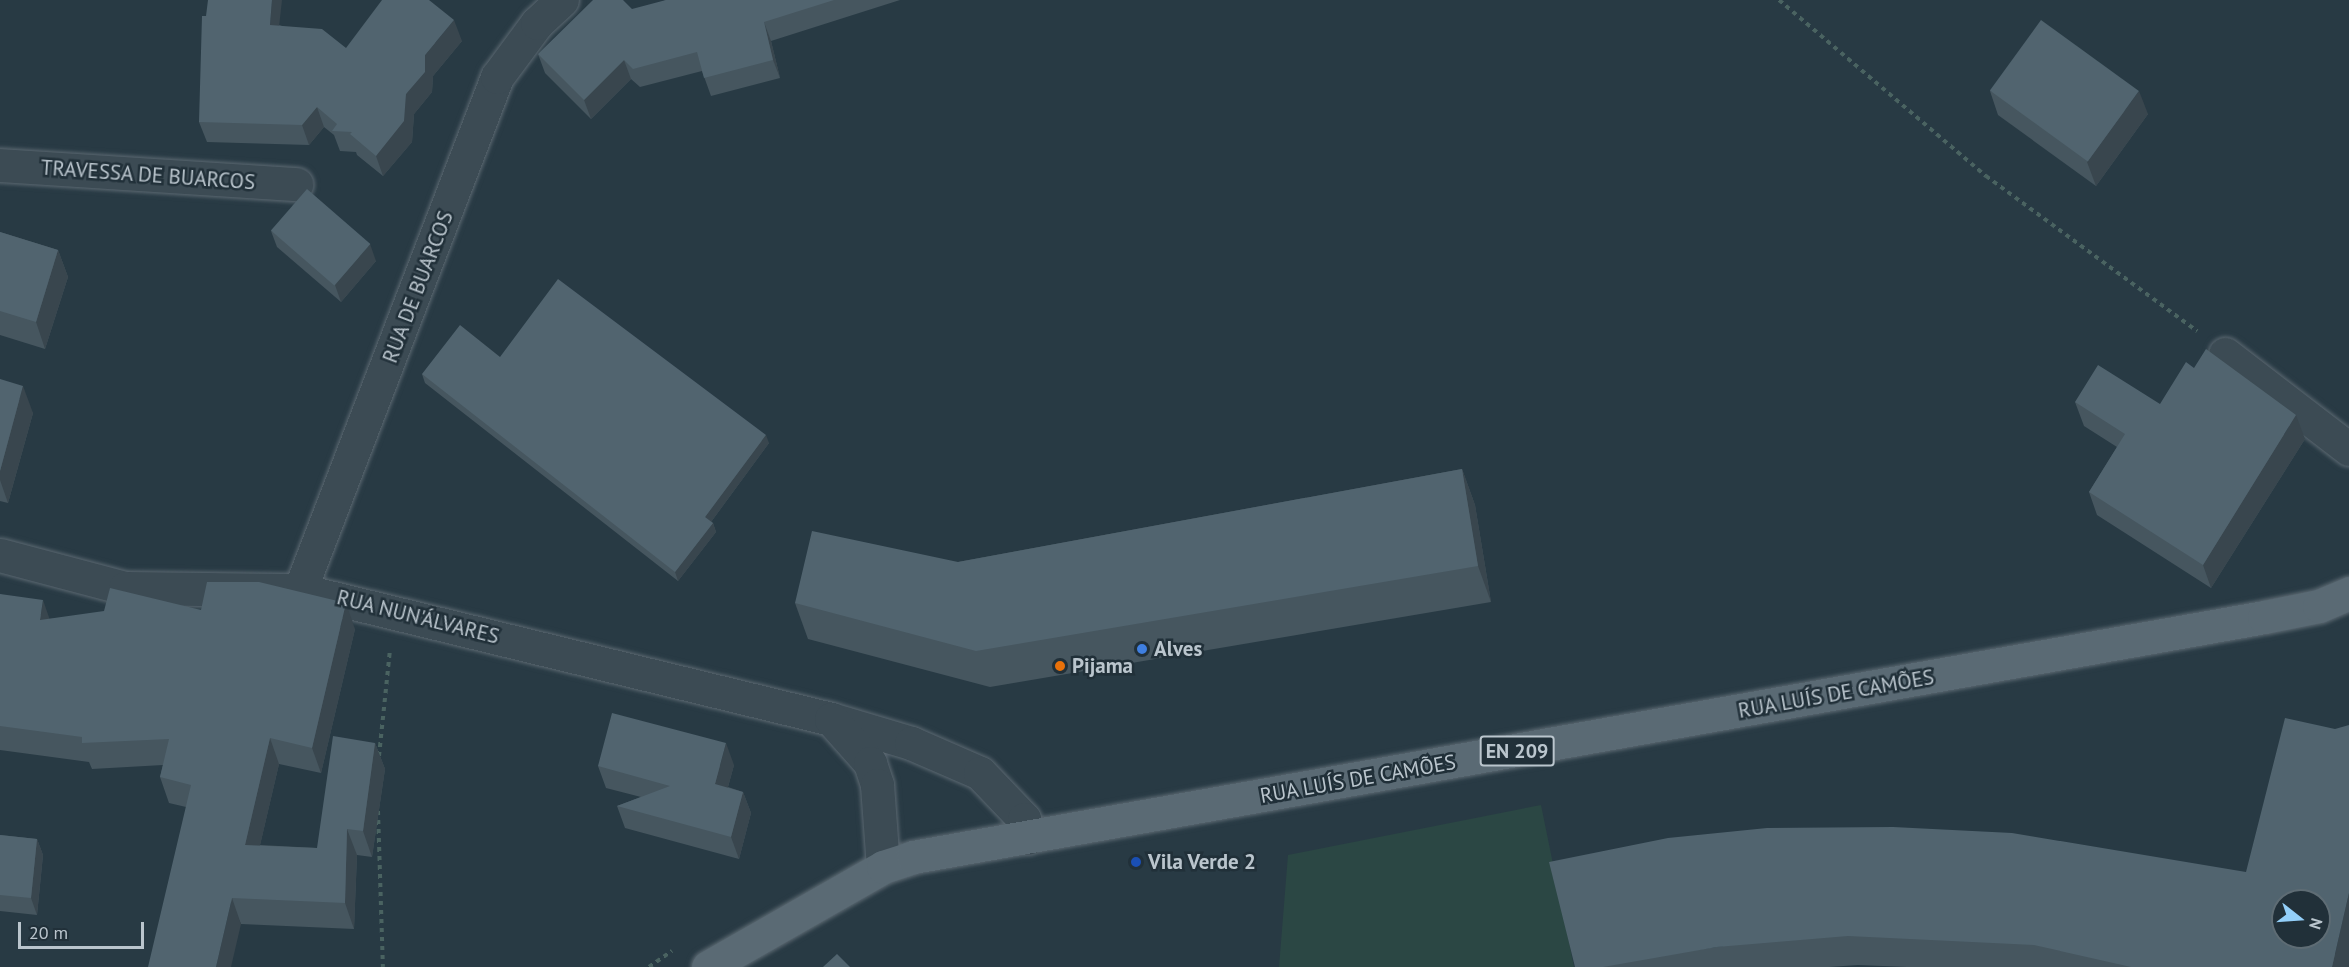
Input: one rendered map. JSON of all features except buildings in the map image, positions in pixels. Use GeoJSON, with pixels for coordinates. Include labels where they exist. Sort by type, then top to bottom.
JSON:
{"type":"FeatureCollection","features":[{"type":"Feature","properties":{"kind":"main road","name":"RUA LUÍS DE CAMÕES"},"geometry":{"type":"LineString","coordinates":[[708,967],[883,867],[913,857],[2264,617],[2319,606],[2349,593]]}},
{"type":"Feature","properties":{"kind":"street","name":"RUA DE BUARCOS"},"geometry":{"type":"LineString","coordinates":[[300,590],[497,77],[537,23],[562,0]]}},
{"type":"Feature","properties":{"kind":"street","name":"TRAVESSA DE BUARCOS"},"geometry":{"type":"LineString","coordinates":[[0,165],[296,184]]}},
{"type":"Feature","properties":{"kind":"street"},"geometry":{"type":"LineString","coordinates":[[2225,354],[2349,448]]}},
{"type":"Feature","properties":{"kind":"street","name":"RUA NUN'ÁLVARES"},"geometry":{"type":"LineString","coordinates":[[0,555],[125,588],[300,590],[398,611],[831,719],[911,743],[980,773],[1024,819],[1028,838]]}},
{"type":"Feature","properties":{"kind":"street"},"geometry":{"type":"LineString","coordinates":[[831,719],[870,763],[877,785],[883,867]]}},
{"type":"Feature","properties":{"kind":"path"},"geometry":{"type":"LineString","coordinates":[[1779,0],[1986,176],[2154,296],[2225,354]]}},
{"type":"Feature","properties":{"kind":"path"},"geometry":{"type":"LineString","coordinates":[[379,767],[385,675],[398,611]]}},
{"type":"Feature","properties":{"kind":"path"},"geometry":{"type":"LineString","coordinates":[[378,802],[383,967]]}},
{"type":"Feature","properties":{"kind":"green space"},"geometry":{"type":"Polygon","coordinates":[[[1541,805],[1574,967],[1279,967],[1288,855],[1541,805]]]}},
{"type":"Feature","properties":{"kind":"place","name":"Alves"},"geometry":{"type":"Point","coordinates":[1142,649]}},
{"type":"Feature","properties":{"kind":"place","name":"Pijama"},"geometry":{"type":"Point","coordinates":[1060,666]}},
{"type":"Feature","properties":{"kind":"place","name":"Vila Verde 2"},"geometry":{"type":"Point","coordinates":[1136,862]}}]}
